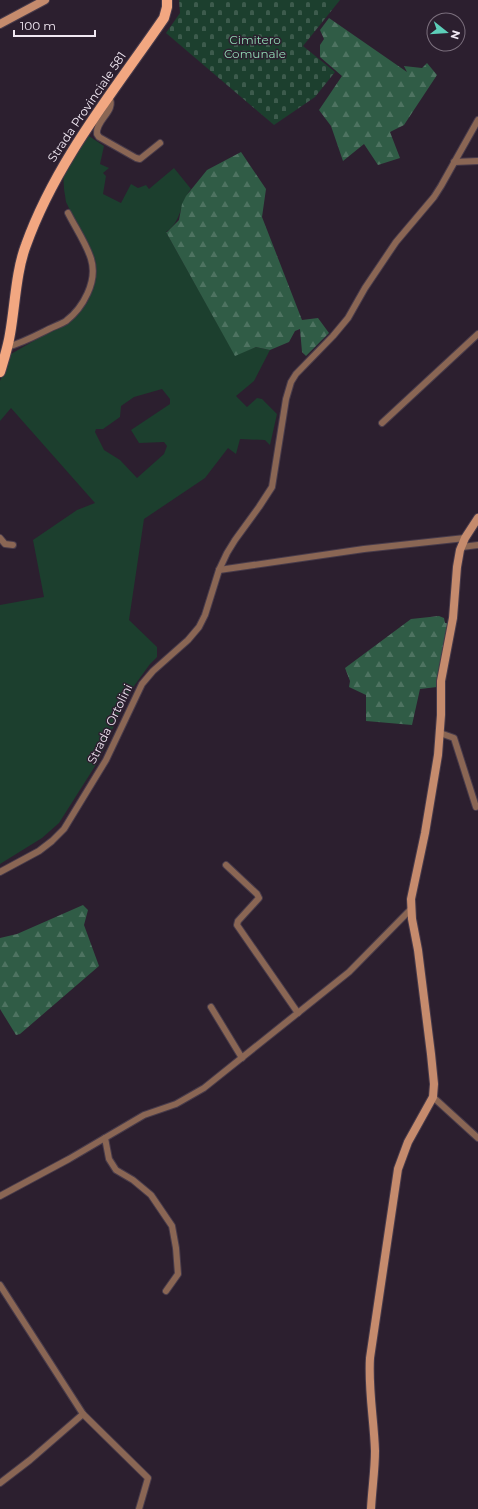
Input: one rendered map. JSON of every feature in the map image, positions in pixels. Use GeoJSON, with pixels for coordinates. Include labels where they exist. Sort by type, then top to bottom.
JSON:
{"type":"FeatureCollection","features":[{"type":"Feature","properties":{"kind":"main road"},"geometry":{"type":"LineString","coordinates":[[0,24],[45,0]]}},
{"type":"Feature","properties":{"kind":"main road","name":"Strada Provinciale 581"},"geometry":{"type":"LineString","coordinates":[[0,372],[25,247],[46,196],[68,156],[164,18],[167,0]]}},
{"type":"Feature","properties":{"kind":"main road"},"geometry":{"type":"LineString","coordinates":[[371,1509],[375,1451],[370,1382],[370,1358],[398,1169],[408,1142],[434,1097],[431,1054],[418,950],[411,909],[411,899],[433,791],[440,733],[441,681],[453,618],[457,567],[465,538],[478,518]]}},
{"type":"Feature","properties":{"kind":"street"},"geometry":{"type":"LineString","coordinates":[[110,97],[112,101],[111,106],[97,127],[97,134],[99,137],[140,159],[160,142]]}},
{"type":"Feature","properties":{"kind":"street","name":"Strada Ortolini"},"geometry":{"type":"LineString","coordinates":[[0,872],[38,851],[52,841],[64,829],[106,760],[142,684],[153,670],[188,640],[199,627],[207,608],[219,570],[235,540],[259,508],[272,487],[286,399],[291,382],[296,374],[333,336],[348,318],[365,288],[396,242],[434,197],[478,120]]}},
{"type":"Feature","properties":{"kind":"street"},"geometry":{"type":"LineString","coordinates":[[454,162],[478,161]]}},
{"type":"Feature","properties":{"kind":"street"},"geometry":{"type":"LineString","coordinates":[[4,350],[66,321],[87,295],[93,272],[91,259],[68,213]]}},
{"type":"Feature","properties":{"kind":"street"},"geometry":{"type":"LineString","coordinates":[[382,423],[478,334]]}},
{"type":"Feature","properties":{"kind":"street"},"geometry":{"type":"LineString","coordinates":[[0,538],[5,544],[13,546]]}},
{"type":"Feature","properties":{"kind":"street"},"geometry":{"type":"LineString","coordinates":[[219,570],[364,549],[465,538]]}},
{"type":"Feature","properties":{"kind":"street"},"geometry":{"type":"LineString","coordinates":[[462,547],[478,545]]}},
{"type":"Feature","properties":{"kind":"street"},"geometry":{"type":"LineString","coordinates":[[440,733],[454,738],[476,807],[478,806]]}},
{"type":"Feature","properties":{"kind":"street"},"geometry":{"type":"LineString","coordinates":[[226,865],[257,894],[259,898],[238,921],[237,925],[298,1013]]}},
{"type":"Feature","properties":{"kind":"street"},"geometry":{"type":"LineString","coordinates":[[0,1196],[106,1138],[144,1114],[176,1104],[204,1088],[349,972],[411,909]]}},
{"type":"Feature","properties":{"kind":"street"},"geometry":{"type":"LineString","coordinates":[[210,1007],[242,1058]]}},
{"type":"Feature","properties":{"kind":"street"},"geometry":{"type":"LineString","coordinates":[[434,1097],[478,1138]]}},
{"type":"Feature","properties":{"kind":"street"},"geometry":{"type":"LineString","coordinates":[[106,1138],[109,1159],[116,1170],[133,1180],[151,1195],[172,1226],[176,1248],[178,1274],[166,1291]]}},
{"type":"Feature","properties":{"kind":"street"},"geometry":{"type":"LineString","coordinates":[[0,1285],[83,1414],[148,1478],[140,1509]]}},
{"type":"Feature","properties":{"kind":"street"},"geometry":{"type":"LineString","coordinates":[[0,1483],[30,1460],[83,1414]]}},
{"type":"Feature","properties":{"kind":"green space","name":"Cimitero Comunale"},"geometry":{"type":"Polygon","coordinates":[[[179,0],[340,0],[303,46],[335,72],[315,97],[274,125],[166,33],[180,13],[179,0]]]}},
{"type":"Feature","properties":{"kind":"green space"},"geometry":{"type":"Polygon","coordinates":[[[329,18],[407,72],[404,66],[422,68],[427,63],[437,75],[404,125],[390,132],[400,158],[378,165],[364,144],[343,161],[331,126],[319,110],[342,76],[320,57],[320,45],[324,39],[320,30],[329,18]]]}},
{"type":"Feature","properties":{"kind":"green space"},"geometry":{"type":"Polygon","coordinates":[[[89,136],[104,146],[100,164],[109,168],[103,173],[106,176],[103,194],[121,203],[131,184],[138,188],[146,185],[149,189],[174,168],[191,189],[184,201],[178,218],[166,232],[235,355],[256,347],[270,350],[254,381],[236,396],[247,407],[257,398],[262,399],[277,414],[270,445],[265,440],[240,439],[236,454],[228,448],[205,478],[144,519],[129,620],[157,647],[157,657],[150,664],[129,693],[97,763],[59,823],[42,838],[0,864],[0,605],[44,597],[33,540],[77,510],[95,503],[11,408],[0,421],[0,381],[11,354],[75,317],[87,303],[95,282],[95,261],[66,202],[63,171],[89,136]],[[162,389],[134,397],[121,406],[120,417],[103,429],[96,429],[95,432],[104,450],[120,460],[137,478],[164,454],[167,446],[164,442],[139,443],[131,430],[170,404],[170,399],[162,389]]]}},
{"type":"Feature","properties":{"kind":"green space"},"geometry":{"type":"Polygon","coordinates":[[[241,152],[266,189],[262,217],[302,320],[318,318],[329,333],[306,356],[302,352],[300,329],[295,331],[289,342],[270,350],[256,347],[235,356],[166,232],[179,220],[182,204],[186,196],[207,170],[241,152]]]}},
{"type":"Feature","properties":{"kind":"green space"},"geometry":{"type":"Polygon","coordinates":[[[439,616],[444,618],[445,623],[449,623],[437,687],[420,689],[412,725],[366,721],[366,695],[349,687],[350,681],[345,668],[411,619],[439,616]]]}},
{"type":"Feature","properties":{"kind":"green space"},"geometry":{"type":"Polygon","coordinates":[[[83,905],[88,910],[84,925],[99,966],[20,1034],[16,1035],[0,1009],[0,938],[17,934],[83,905]]]}}]}
